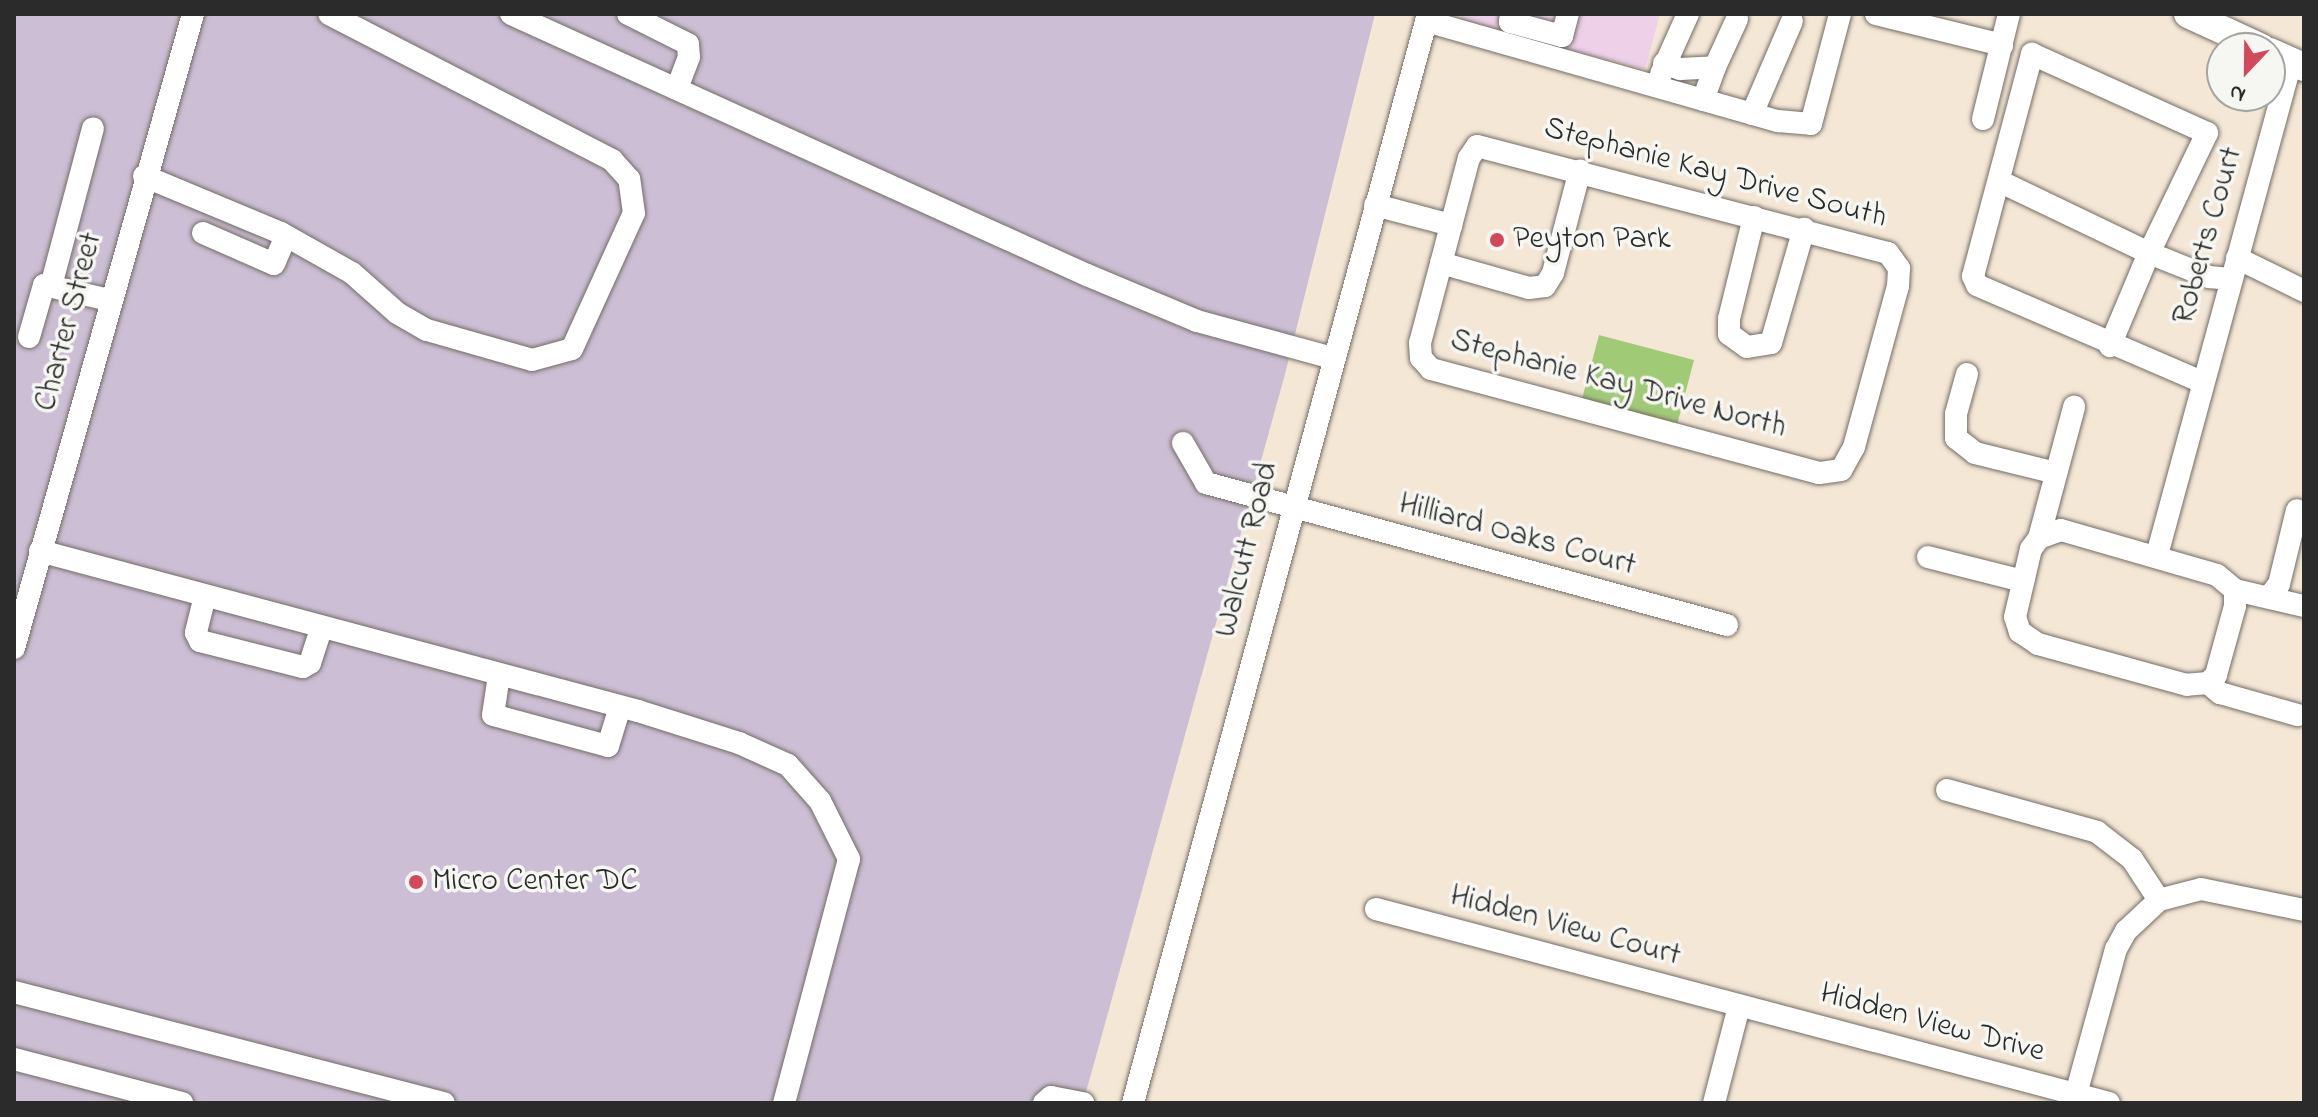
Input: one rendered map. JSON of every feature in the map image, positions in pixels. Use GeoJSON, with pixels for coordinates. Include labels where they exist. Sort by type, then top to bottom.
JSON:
{"type":"FeatureCollection","features":[{"type":"Feature","properties":{"kind":"main road"},"geometry":{"type":"LineString","coordinates":[[2188,14],[2227,32]]}},
{"type":"Feature","properties":{"kind":"street","name":"Charter Street"},"geometry":{"type":"LineString","coordinates":[[14,648],[144,176],[193,14]]}},
{"type":"Feature","properties":{"kind":"street"},"geometry":{"type":"LineString","coordinates":[[144,176],[286,236],[352,273],[397,313],[427,330],[532,360],[572,349],[634,213],[629,179],[612,160],[329,14]]}},
{"type":"Feature","properties":{"kind":"street"},"geometry":{"type":"LineString","coordinates":[[511,14],[1192,319],[1332,358]]}},
{"type":"Feature","properties":{"kind":"street"},"geometry":{"type":"LineString","coordinates":[[628,14],[688,44],[677,89]]}},
{"type":"Feature","properties":{"kind":"street"},"geometry":{"type":"LineString","coordinates":[[1511,14],[1510,22],[1562,36],[1568,14]]}},
{"type":"Feature","properties":{"kind":"street"},"geometry":{"type":"LineString","coordinates":[[1666,58],[1674,14]]}},
{"type":"Feature","properties":{"kind":"street"},"geometry":{"type":"LineString","coordinates":[[1656,87],[1666,58],[1688,14]]}},
{"type":"Feature","properties":{"kind":"street"},"geometry":{"type":"LineString","coordinates":[[1427,17],[1752,114],[1811,124],[1840,14]]}},
{"type":"Feature","properties":{"kind":"street"},"geometry":{"type":"LineString","coordinates":[[1876,14],[2002,45]]}},
{"type":"Feature","properties":{"kind":"street"},"geometry":{"type":"LineString","coordinates":[[1983,119],[2009,14]]}},
{"type":"Feature","properties":{"kind":"street","name":"Walcutt Road"},"geometry":{"type":"LineString","coordinates":[[1133,1103],[1290,510],[1427,17]]}},
{"type":"Feature","properties":{"kind":"street"},"geometry":{"type":"LineString","coordinates":[[1703,100],[1737,19]]}},
{"type":"Feature","properties":{"kind":"street"},"geometry":{"type":"LineString","coordinates":[[1752,114],[1792,21]]}},
{"type":"Feature","properties":{"kind":"street"},"geometry":{"type":"LineString","coordinates":[[2110,346],[2149,253],[2207,133],[2032,54],[2001,182],[1973,276],[1977,285],[2110,346],[2202,382]]}},
{"type":"Feature","properties":{"kind":"street"},"geometry":{"type":"LineString","coordinates":[[1666,58],[1680,69],[1715,67]]}},
{"type":"Feature","properties":{"kind":"street","name":"Roberts Court"},"geometry":{"type":"LineString","coordinates":[[2157,555],[2288,60]]}},
{"type":"Feature","properties":{"kind":"street"},"geometry":{"type":"LineString","coordinates":[[51,286],[93,128]]}},
{"type":"Feature","properties":{"kind":"street","name":"Stephanie Kay Drive South"},"geometry":{"type":"LineString","coordinates":[[1451,225],[1477,146],[1580,170],[1888,253],[1899,268],[1898,286],[1854,447],[1841,470]]}},
{"type":"Feature","properties":{"kind":"street"},"geometry":{"type":"LineString","coordinates":[[1441,263],[1529,288],[1545,286],[1553,273],[1580,170]]}},
{"type":"Feature","properties":{"kind":"street"},"geometry":{"type":"LineString","coordinates":[[2001,182],[2149,253],[2209,277],[2234,269],[2304,291]]}},
{"type":"Feature","properties":{"kind":"street"},"geometry":{"type":"LineString","coordinates":[[1375,205],[1451,225]]}},
{"type":"Feature","properties":{"kind":"street"},"geometry":{"type":"LineString","coordinates":[[1754,217],[1729,319],[1729,334],[1747,347],[1771,343],[1804,229]]}},
{"type":"Feature","properties":{"kind":"street","name":"Stephanie Kay Drive North"},"geometry":{"type":"LineString","coordinates":[[1451,225],[1420,343],[1421,358],[1431,369],[1819,473],[1841,470]]}},
{"type":"Feature","properties":{"kind":"street"},"geometry":{"type":"LineString","coordinates":[[203,233],[274,264],[286,236]]}},
{"type":"Feature","properties":{"kind":"street"},"geometry":{"type":"LineString","coordinates":[[29,337],[44,285],[109,300]]}},
{"type":"Feature","properties":{"kind":"street"},"geometry":{"type":"LineString","coordinates":[[1967,374],[1956,414],[1956,438],[1975,453],[2056,473]]}},
{"type":"Feature","properties":{"kind":"street"},"geometry":{"type":"LineString","coordinates":[[2074,407],[2039,538],[2031,549],[2015,617],[2028,640],[2187,685],[2208,683],[2216,675],[2232,620],[2235,590]]}},
{"type":"Feature","properties":{"kind":"street","name":"Hilliard Oaks Court"},"geometry":{"type":"LineString","coordinates":[[1183,443],[1206,483],[1290,510],[1727,625]]}},
{"type":"Feature","properties":{"kind":"street"},"geometry":{"type":"LineString","coordinates":[[2269,597],[2279,584],[2297,510]]}},
{"type":"Feature","properties":{"kind":"street"},"geometry":{"type":"LineString","coordinates":[[2039,538],[2061,530],[2157,555],[2217,575],[2235,590],[2304,606]]}},
{"type":"Feature","properties":{"kind":"street"},"geometry":{"type":"LineString","coordinates":[[40,551],[620,707],[739,743],[788,765],[820,801],[849,859],[784,1103]]}},
{"type":"Feature","properties":{"kind":"street"},"geometry":{"type":"LineString","coordinates":[[1928,557],[2023,581]]}},
{"type":"Feature","properties":{"kind":"street"},"geometry":{"type":"LineString","coordinates":[[205,596],[196,633],[200,641],[303,667],[310,663],[322,627]]}},
{"type":"Feature","properties":{"kind":"street"},"geometry":{"type":"LineString","coordinates":[[499,675],[493,715],[608,746],[620,707]]}},
{"type":"Feature","properties":{"kind":"street"},"geometry":{"type":"LineString","coordinates":[[2208,683],[2220,693],[2298,715]]}},
{"type":"Feature","properties":{"kind":"street"},"geometry":{"type":"LineString","coordinates":[[1947,790],[2097,832],[2132,859],[2159,900]]}},
{"type":"Feature","properties":{"kind":"street"},"geometry":{"type":"LineString","coordinates":[[2076,1094],[2116,949],[2126,931],[2159,900],[2201,889],[2304,910]]}},
{"type":"Feature","properties":{"kind":"street","name":"Hidden View Court"},"geometry":{"type":"LineString","coordinates":[[1376,909],[1739,1006]]}},
{"type":"Feature","properties":{"kind":"street"},"geometry":{"type":"LineString","coordinates":[[14,992],[444,1103]]}},
{"type":"Feature","properties":{"kind":"street"},"geometry":{"type":"LineString","coordinates":[[1714,1103],[1739,1006]]}},
{"type":"Feature","properties":{"kind":"street","name":"Hidden View Drive"},"geometry":{"type":"LineString","coordinates":[[1739,1006],[2109,1103]]}},
{"type":"Feature","properties":{"kind":"street"},"geometry":{"type":"LineString","coordinates":[[14,1059],[182,1103]]}},
{"type":"Feature","properties":{"kind":"street"},"geometry":{"type":"LineString","coordinates":[[1044,1103],[1051,1097],[1083,1103]]}},
{"type":"Feature","properties":{"kind":"shaded area"},"geometry":{"type":"Polygon","coordinates":[[[14,14],[1375,14],[1285,374],[1083,1103],[14,1103],[14,14]]]}},
{"type":"Feature","properties":{"kind":"shaded area"},"geometry":{"type":"Polygon","coordinates":[[[1462,14],[1660,14],[1645,69],[1460,22],[1462,14]]]}},
{"type":"Feature","properties":{"kind":"green space"},"geometry":{"type":"Polygon","coordinates":[[[1599,335],[1694,360],[1677,425],[1582,399],[1599,335]]]}},
{"type":"Feature","properties":{"kind":"place","name":"Peyton Park"},"geometry":{"type":"Point","coordinates":[1497,240]}},
{"type":"Feature","properties":{"kind":"place","name":"Micro Center DC"},"geometry":{"type":"Point","coordinates":[416,882]}}]}
